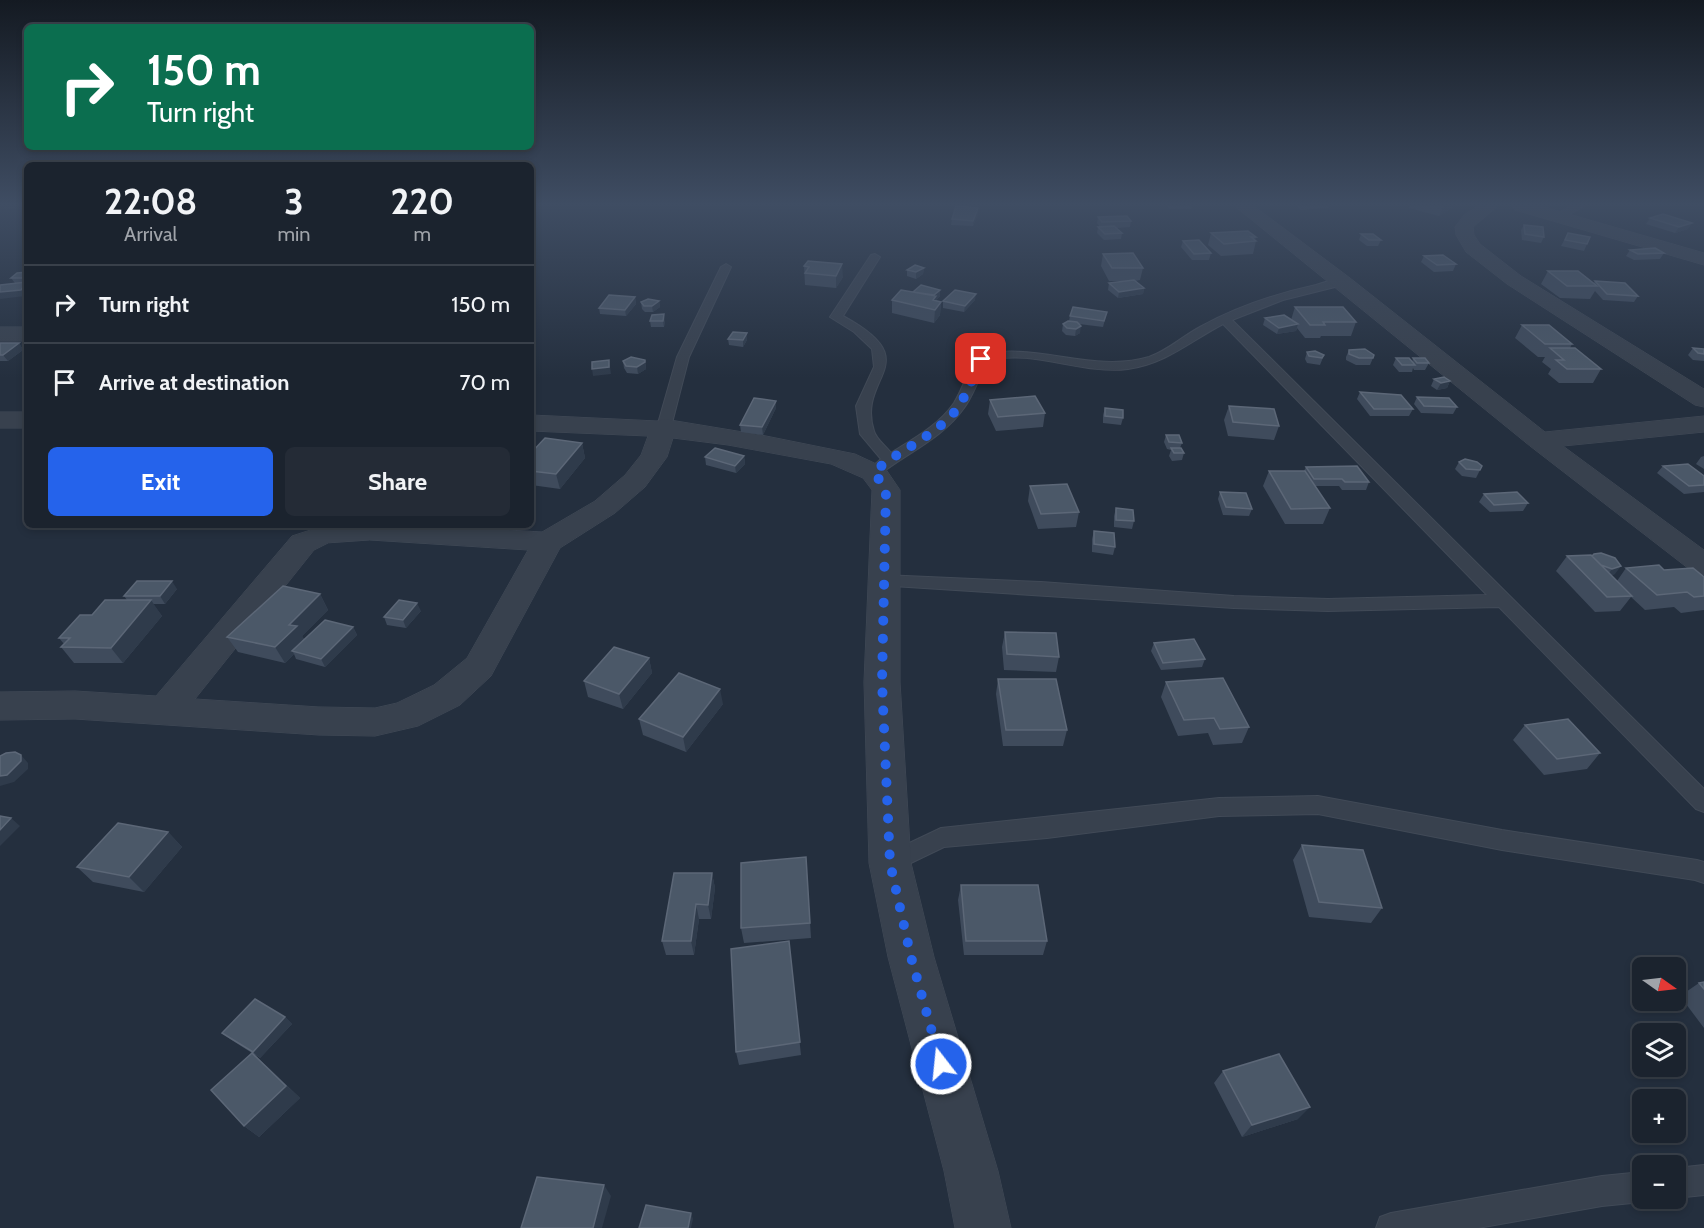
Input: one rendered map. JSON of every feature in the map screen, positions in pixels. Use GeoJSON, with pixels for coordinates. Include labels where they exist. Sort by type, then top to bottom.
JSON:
{"type":"FeatureCollection","features":[{"type":"Feature","properties":{"kind":"street"},"geometry":{"type":"LineString","coordinates":[[1318,263],[1539,440],[1704,565]]}},
{"type":"Feature","properties":{"kind":"street"},"geometry":{"type":"LineString","coordinates":[[1493,263],[1514,280],[1704,400]]}},
{"type":"Feature","properties":{"kind":"street"},"geometry":{"type":"LineString","coordinates":[[0,334],[24,334]]}},
{"type":"Feature","properties":{"kind":"street"},"geometry":{"type":"LineString","coordinates":[[0,420],[24,420]]}},
{"type":"Feature","properties":{"kind":"street"},"geometry":{"type":"LineString","coordinates":[[534,423],[664,427],[756,441],[882,466],[886,490],[882,682],[890,863],[911,957],[971,1171],[983,1228]]}},
{"type":"Feature","properties":{"kind":"street"},"geometry":{"type":"LineString","coordinates":[[1539,440],[1704,424]]}},
{"type":"Feature","properties":{"kind":"street"},"geometry":{"type":"LineString","coordinates":[[0,706],[75,705],[341,722],[375,722],[405,716],[447,695],[479,667],[548,542],[605,507],[635,481],[654,457],[664,427]]}},
{"type":"Feature","properties":{"kind":"street"},"geometry":{"type":"LineString","coordinates":[[166,710],[292,554],[303,543],[321,535],[373,528],[548,542]]}},
{"type":"Feature","properties":{"kind":"lane"},"geometry":{"type":"LineString","coordinates":[[870,263],[836,317],[858,329],[878,348],[880,367],[863,406],[867,434],[882,466],[941,425],[958,407],[981,359],[989,355],[1011,354],[1101,365],[1124,365],[1162,356],[1243,310],[1300,291],[1343,282]]}},
{"type":"Feature","properties":{"kind":"lane"},"geometry":{"type":"LineString","coordinates":[[664,427],[683,357],[726,267]]}},
{"type":"Feature","properties":{"kind":"lane"},"geometry":{"type":"LineString","coordinates":[[1224,319],[1704,803]]}},
{"type":"Feature","properties":{"kind":"lane"},"geometry":{"type":"LineString","coordinates":[[883,581],[1041,588],[1234,602],[1328,605],[1506,601]]}},
{"type":"Feature","properties":{"kind":"lane"},"geometry":{"type":"LineString","coordinates":[[890,863],[941,838],[1047,828],[1219,807],[1318,806],[1704,873]]}},
{"type":"Feature","properties":{"kind":"lane"},"geometry":{"type":"LineString","coordinates":[[1686,1182],[1704,1180]]}},
{"type":"Feature","properties":{"kind":"lane"},"geometry":{"type":"LineString","coordinates":[[1390,1228],[1602,1191],[1632,1188]]}},
{"type":"Feature","properties":{"kind":"building"},"geometry":{"type":"Polygon","coordinates":[[[806,263],[842,264],[836,276],[805,273],[809,267],[804,266],[806,263]]]}},
{"type":"Feature","properties":{"kind":"building"},"geometry":{"type":"Polygon","coordinates":[[[1109,263],[1140,263],[1143,268],[1112,268],[1109,263]]]}},
{"type":"Feature","properties":{"kind":"building"},"geometry":{"type":"Polygon","coordinates":[[[1435,263],[1456,264],[1437,265],[1435,263]]]}},
{"type":"Feature","properties":{"kind":"building"},"geometry":{"type":"Polygon","coordinates":[[[915,265],[924,268],[916,272],[907,270],[915,265]]]}},
{"type":"Feature","properties":{"kind":"building"},"geometry":{"type":"Polygon","coordinates":[[[1548,271],[1578,271],[1597,286],[1567,286],[1548,271]]]}},
{"type":"Feature","properties":{"kind":"building"},"geometry":{"type":"Polygon","coordinates":[[[24,272],[24,278],[11,278],[17,273],[24,272]]]}},
{"type":"Feature","properties":{"kind":"building"},"geometry":{"type":"Polygon","coordinates":[[[1134,280],[1144,288],[1119,292],[1109,283],[1134,280]]]}},
{"type":"Feature","properties":{"kind":"building"},"geometry":{"type":"Polygon","coordinates":[[[1595,281],[1625,283],[1638,296],[1607,294],[1595,281]]]}},
{"type":"Feature","properties":{"kind":"building"},"geometry":{"type":"Polygon","coordinates":[[[24,282],[21,290],[0,292],[0,285],[24,282]]]}},
{"type":"Feature","properties":{"kind":"building"},"geometry":{"type":"Polygon","coordinates":[[[921,285],[940,290],[934,295],[913,292],[921,285]]]}},
{"type":"Feature","properties":{"kind":"building"},"geometry":{"type":"Polygon","coordinates":[[[901,290],[936,296],[933,300],[941,302],[935,310],[892,300],[901,290]]]}},
{"type":"Feature","properties":{"kind":"building"},"geometry":{"type":"Polygon","coordinates":[[[955,290],[976,294],[965,306],[943,301],[955,290]]]}},
{"type":"Feature","properties":{"kind":"building"},"geometry":{"type":"Polygon","coordinates":[[[609,295],[635,297],[625,310],[599,308],[609,295]]]}},
{"type":"Feature","properties":{"kind":"building"},"geometry":{"type":"Polygon","coordinates":[[[648,299],[659,301],[652,306],[644,306],[641,302],[648,299]]]}},
{"type":"Feature","properties":{"kind":"building"},"geometry":{"type":"Polygon","coordinates":[[[1073,307],[1107,312],[1104,321],[1070,316],[1073,307]]]}},
{"type":"Feature","properties":{"kind":"building"},"geometry":{"type":"Polygon","coordinates":[[[1295,307],[1343,307],[1356,322],[1323,322],[1325,325],[1310,325],[1295,307]]]}},
{"type":"Feature","properties":{"kind":"building"},"geometry":{"type":"Polygon","coordinates":[[[664,314],[663,321],[650,321],[652,315],[664,314]]]}},
{"type":"Feature","properties":{"kind":"building"},"geometry":{"type":"Polygon","coordinates":[[[1284,315],[1298,324],[1279,328],[1265,318],[1284,315]]]}},
{"type":"Feature","properties":{"kind":"building"},"geometry":{"type":"Polygon","coordinates":[[[1068,321],[1077,322],[1081,326],[1076,329],[1067,328],[1063,324],[1068,321]]]}},
{"type":"Feature","properties":{"kind":"building"},"geometry":{"type":"Polygon","coordinates":[[[1522,325],[1549,325],[1572,344],[1545,344],[1522,325]]]}},
{"type":"Feature","properties":{"kind":"building"},"geometry":{"type":"Polygon","coordinates":[[[733,332],[747,333],[743,340],[728,339],[733,332]]]}},
{"type":"Feature","properties":{"kind":"building"},"geometry":{"type":"Polygon","coordinates":[[[0,343],[19,343],[0,355],[0,343]]]}},
{"type":"Feature","properties":{"kind":"building"},"geometry":{"type":"Polygon","coordinates":[[[1550,348],[1575,348],[1601,369],[1567,369],[1556,360],[1564,360],[1550,348]]]}},
{"type":"Feature","properties":{"kind":"building"},"geometry":{"type":"Polygon","coordinates":[[[1693,348],[1704,349],[1704,354],[1698,353],[1693,348]]]}},
{"type":"Feature","properties":{"kind":"building"},"geometry":{"type":"Polygon","coordinates":[[[1365,349],[1374,355],[1373,358],[1359,358],[1349,354],[1349,350],[1365,349]]]}},
{"type":"Feature","properties":{"kind":"building"},"geometry":{"type":"Polygon","coordinates":[[[1315,351],[1324,355],[1322,358],[1309,356],[1307,352],[1315,351]]]}},
{"type":"Feature","properties":{"kind":"building"},"geometry":{"type":"Polygon","coordinates":[[[631,357],[645,360],[645,362],[637,367],[626,366],[623,361],[631,357]]]}},
{"type":"Feature","properties":{"kind":"building"},"geometry":{"type":"Polygon","coordinates":[[[1396,358],[1409,358],[1415,365],[1402,365],[1396,358]]]}},
{"type":"Feature","properties":{"kind":"building"},"geometry":{"type":"Polygon","coordinates":[[[1413,358],[1425,358],[1429,363],[1417,363],[1413,358]]]}},
{"type":"Feature","properties":{"kind":"building"},"geometry":{"type":"Polygon","coordinates":[[[609,360],[609,367],[592,369],[592,362],[609,360]]]}},
{"type":"Feature","properties":{"kind":"building"},"geometry":{"type":"Polygon","coordinates":[[[1444,377],[1450,381],[1441,383],[1434,379],[1444,377]]]}},
{"type":"Feature","properties":{"kind":"building"},"geometry":{"type":"Polygon","coordinates":[[[1360,392],[1401,395],[1413,409],[1374,409],[1360,392]]]}},
{"type":"Feature","properties":{"kind":"building"},"geometry":{"type":"Polygon","coordinates":[[[1035,396],[1045,413],[998,417],[990,400],[1035,396]]]}},
{"type":"Feature","properties":{"kind":"building"},"geometry":{"type":"Polygon","coordinates":[[[1417,397],[1449,398],[1457,407],[1424,406],[1417,397]]]}},
{"type":"Feature","properties":{"kind":"building"},"geometry":{"type":"Polygon","coordinates":[[[754,398],[776,401],[762,427],[740,425],[754,398]]]}},
{"type":"Feature","properties":{"kind":"building"},"geometry":{"type":"Polygon","coordinates":[[[1229,406],[1274,409],[1279,426],[1233,422],[1229,406]]]}},
{"type":"Feature","properties":{"kind":"building"},"geometry":{"type":"Polygon","coordinates":[[[1105,408],[1123,410],[1123,418],[1105,416],[1105,408]]]}},
{"type":"Feature","properties":{"kind":"building"},"geometry":{"type":"Polygon","coordinates":[[[1166,435],[1179,435],[1182,443],[1169,442],[1166,435]]]}},
{"type":"Feature","properties":{"kind":"building"},"geometry":{"type":"Polygon","coordinates":[[[545,438],[582,443],[556,474],[534,471],[534,450],[545,438]]]}},
{"type":"Feature","properties":{"kind":"building"},"geometry":{"type":"Polygon","coordinates":[[[715,448],[744,456],[735,466],[705,457],[715,448]]]}},
{"type":"Feature","properties":{"kind":"building"},"geometry":{"type":"Polygon","coordinates":[[[1171,448],[1181,448],[1184,453],[1174,453],[1171,448]]]}},
{"type":"Feature","properties":{"kind":"building"},"geometry":{"type":"Polygon","coordinates":[[[1465,459],[1477,462],[1482,466],[1480,470],[1466,469],[1459,462],[1465,459]]]}},
{"type":"Feature","properties":{"kind":"building"},"geometry":{"type":"Polygon","coordinates":[[[1688,464],[1704,476],[1704,485],[1689,486],[1663,466],[1688,464]]]}},
{"type":"Feature","properties":{"kind":"building"},"geometry":{"type":"Polygon","coordinates":[[[1357,466],[1369,482],[1314,479],[1306,467],[1357,466]]]}},
{"type":"Feature","properties":{"kind":"building"},"geometry":{"type":"Polygon","coordinates":[[[1269,471],[1305,471],[1330,508],[1291,509],[1269,471]]]}},
{"type":"Feature","properties":{"kind":"building"},"geometry":{"type":"Polygon","coordinates":[[[1067,484],[1079,512],[1041,514],[1030,486],[1067,484]]]}},
{"type":"Feature","properties":{"kind":"building"},"geometry":{"type":"Polygon","coordinates":[[[1220,492],[1246,493],[1252,509],[1226,507],[1220,492]]]}},
{"type":"Feature","properties":{"kind":"building"},"geometry":{"type":"Polygon","coordinates":[[[1517,492],[1528,503],[1494,505],[1484,494],[1517,492]]]}},
{"type":"Feature","properties":{"kind":"building"},"geometry":{"type":"Polygon","coordinates":[[[1116,508],[1133,510],[1134,521],[1116,520],[1116,508]]]}},
{"type":"Feature","properties":{"kind":"building"},"geometry":{"type":"Polygon","coordinates":[[[1094,531],[1114,533],[1115,547],[1094,544],[1094,531]]]}},
{"type":"Feature","properties":{"kind":"building"},"geometry":{"type":"Polygon","coordinates":[[[1601,553],[1615,558],[1621,566],[1612,569],[1601,565],[1592,556],[1601,553]]]}},
{"type":"Feature","properties":{"kind":"building"},"geometry":{"type":"Polygon","coordinates":[[[1591,555],[1632,596],[1607,597],[1567,556],[1591,555]]]}},
{"type":"Feature","properties":{"kind":"building"},"geometry":{"type":"Polygon","coordinates":[[[1659,565],[1664,570],[1693,568],[1704,577],[1704,596],[1694,597],[1687,592],[1657,595],[1626,568],[1659,565]]]}},
{"type":"Feature","properties":{"kind":"building"},"geometry":{"type":"Polygon","coordinates":[[[137,581],[172,581],[160,596],[124,596],[137,581]]]}},
{"type":"Feature","properties":{"kind":"building"},"geometry":{"type":"Polygon","coordinates":[[[283,586],[320,594],[289,625],[297,626],[275,647],[227,637],[283,586]]]}},
{"type":"Feature","properties":{"kind":"building"},"geometry":{"type":"Polygon","coordinates":[[[105,600],[151,600],[111,648],[61,647],[70,638],[59,638],[80,615],[92,615],[105,600]]]}},
{"type":"Feature","properties":{"kind":"building"},"geometry":{"type":"Polygon","coordinates":[[[399,600],[417,603],[403,620],[384,617],[399,600]]]}},
{"type":"Feature","properties":{"kind":"building"},"geometry":{"type":"Polygon","coordinates":[[[325,620],[353,627],[321,659],[292,651],[325,620]]]}},
{"type":"Feature","properties":{"kind":"building"},"geometry":{"type":"Polygon","coordinates":[[[1005,632],[1056,633],[1059,657],[1007,654],[1005,632]]]}},
{"type":"Feature","properties":{"kind":"building"},"geometry":{"type":"Polygon","coordinates":[[[1194,639],[1205,659],[1163,663],[1154,643],[1194,639]]]}},
{"type":"Feature","properties":{"kind":"building"},"geometry":{"type":"Polygon","coordinates":[[[614,647],[649,658],[619,694],[584,681],[614,647]]]}},
{"type":"Feature","properties":{"kind":"building"},"geometry":{"type":"Polygon","coordinates":[[[679,673],[720,689],[683,737],[639,719],[679,673]]]}},
{"type":"Feature","properties":{"kind":"building"},"geometry":{"type":"Polygon","coordinates":[[[1223,678],[1249,727],[1220,729],[1214,718],[1184,720],[1166,682],[1223,678]]]}},
{"type":"Feature","properties":{"kind":"building"},"geometry":{"type":"Polygon","coordinates":[[[998,679],[1056,679],[1067,730],[1006,730],[998,679]]]}},
{"type":"Feature","properties":{"kind":"building"},"geometry":{"type":"Polygon","coordinates":[[[1568,719],[1600,753],[1557,759],[1525,725],[1568,719]]]}},
{"type":"Feature","properties":{"kind":"building"},"geometry":{"type":"Polygon","coordinates":[[[15,752],[21,755],[21,761],[7,775],[0,776],[0,756],[15,752]]]}},
{"type":"Feature","properties":{"kind":"building"},"geometry":{"type":"Polygon","coordinates":[[[0,816],[11,818],[0,830],[0,816]]]}},
{"type":"Feature","properties":{"kind":"building"},"geometry":{"type":"Polygon","coordinates":[[[118,823],[168,832],[129,877],[77,867],[118,823]]]}},
{"type":"Feature","properties":{"kind":"building"},"geometry":{"type":"Polygon","coordinates":[[[1302,845],[1363,850],[1382,908],[1319,902],[1302,845]]]}},
{"type":"Feature","properties":{"kind":"building"},"geometry":{"type":"Polygon","coordinates":[[[806,857],[810,923],[741,928],[741,863],[806,857]]]}},
{"type":"Feature","properties":{"kind":"building"},"geometry":{"type":"Polygon","coordinates":[[[674,873],[712,873],[708,905],[696,904],[691,941],[662,941],[674,873]]]}},
{"type":"Feature","properties":{"kind":"building"},"geometry":{"type":"Polygon","coordinates":[[[961,885],[1038,885],[1047,941],[966,941],[961,885]]]}},
{"type":"Feature","properties":{"kind":"building"},"geometry":{"type":"Polygon","coordinates":[[[789,941],[800,1042],[736,1052],[731,949],[789,941]]]}},
{"type":"Feature","properties":{"kind":"building"},"geometry":{"type":"Polygon","coordinates":[[[255,999],[285,1017],[253,1052],[222,1033],[255,999]]]}},
{"type":"Feature","properties":{"kind":"building"},"geometry":{"type":"Polygon","coordinates":[[[252,1053],[286,1086],[244,1126],[211,1090],[252,1053]]]}},
{"type":"Feature","properties":{"kind":"building"},"geometry":{"type":"Polygon","coordinates":[[[1279,1054],[1310,1107],[1252,1125],[1223,1071],[1279,1054]]]}},
{"type":"Feature","properties":{"kind":"building"},"geometry":{"type":"Polygon","coordinates":[[[537,1177],[604,1185],[593,1228],[521,1228],[537,1177]]]}},
{"type":"Feature","properties":{"kind":"building"},"geometry":{"type":"Polygon","coordinates":[[[646,1205],[691,1213],[688,1228],[639,1228],[646,1205]]]}},
{"type":"Feature","properties":{"kind":"route"},"geometry":{"type":"LineString","coordinates":[[941,1064],[911,957],[890,863],[882,682],[886,490],[874,472],[889,459],[941,425],[958,407],[981,359]]}}]}
